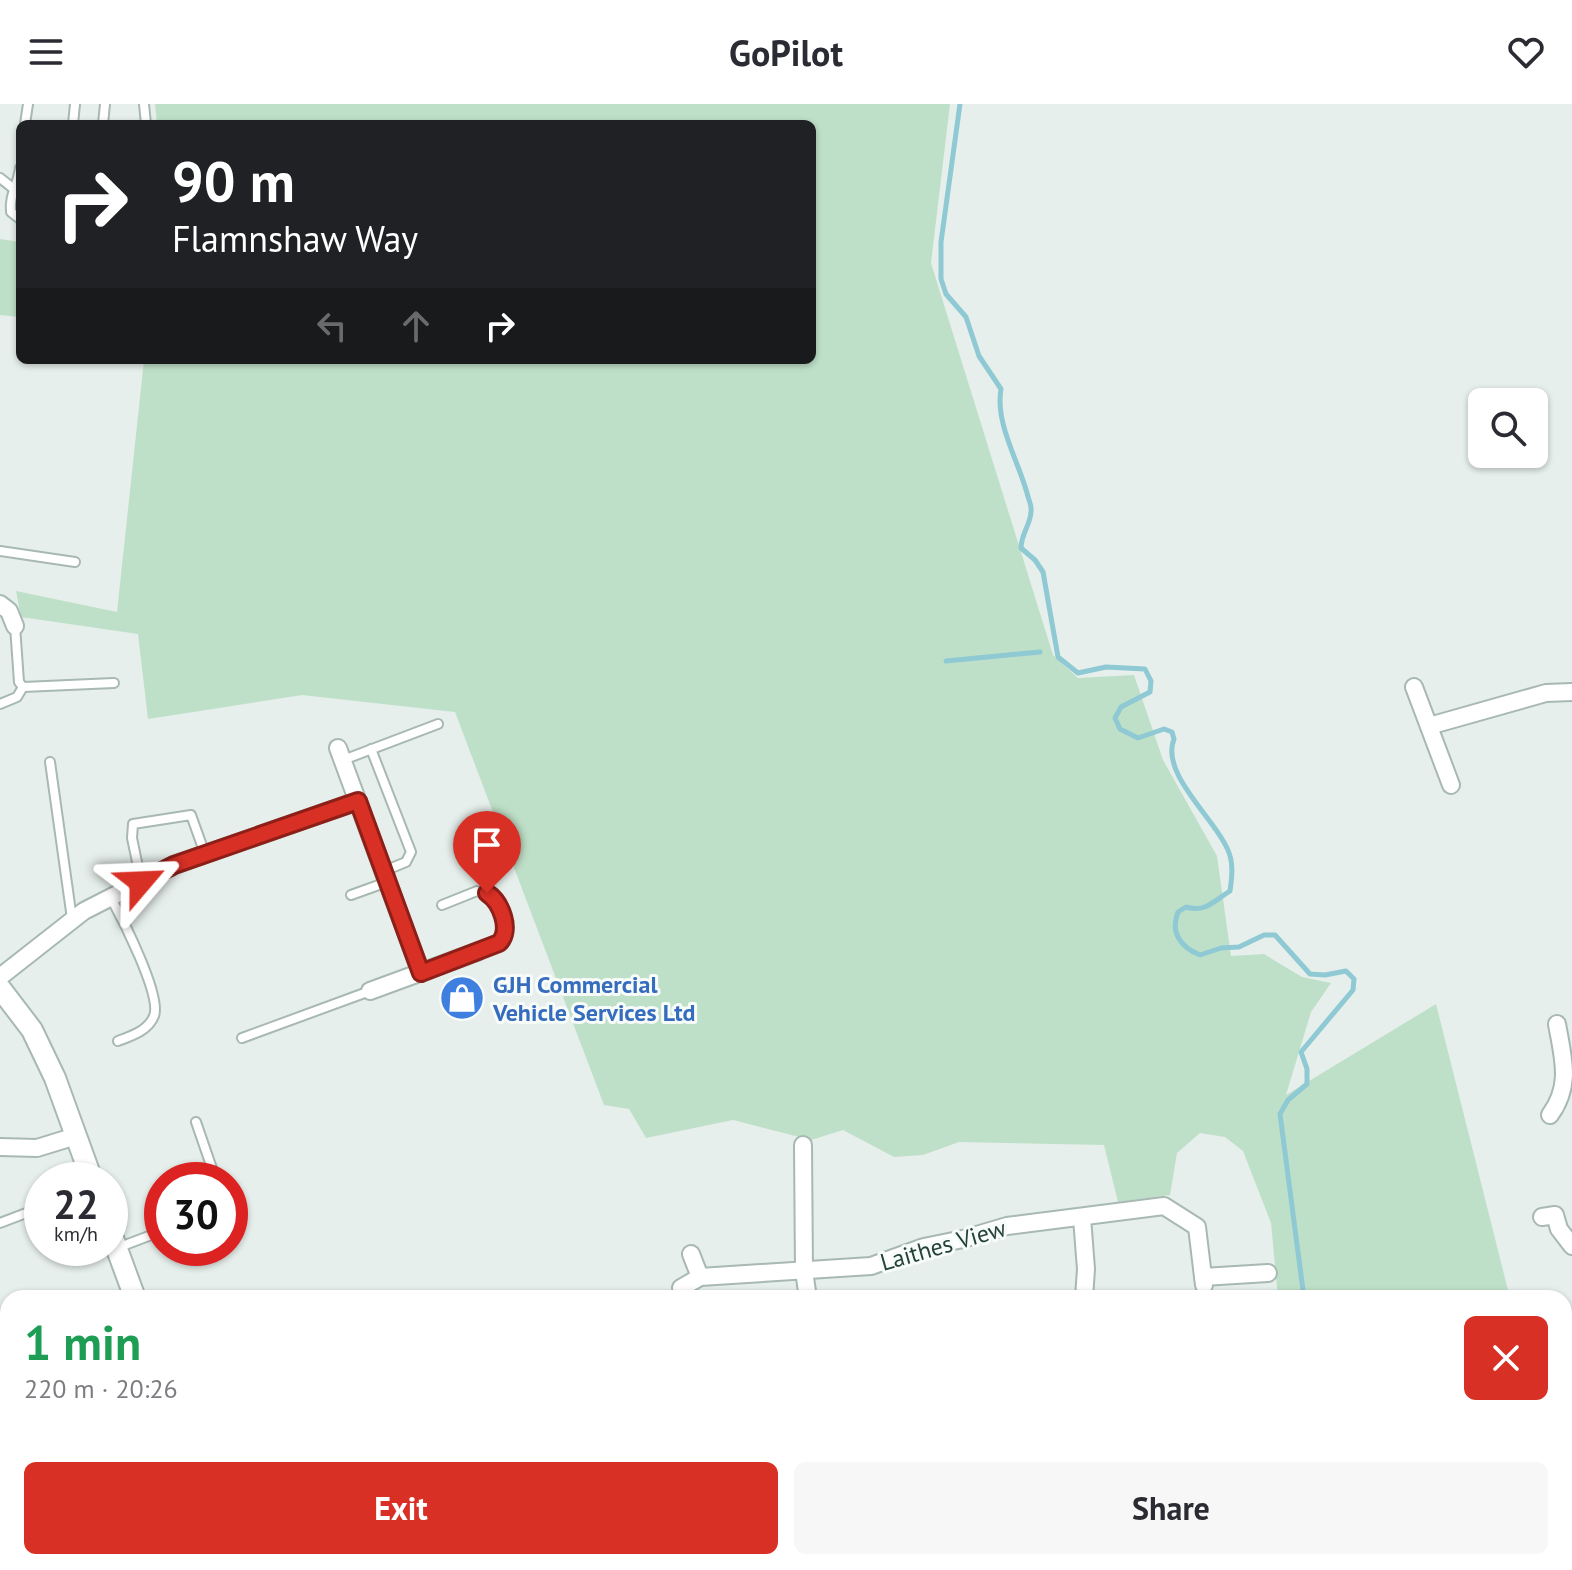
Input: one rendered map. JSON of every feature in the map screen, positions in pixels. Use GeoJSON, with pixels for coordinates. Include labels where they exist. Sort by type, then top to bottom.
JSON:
{"type":"FeatureCollection","features":[{"type":"Feature","properties":{"kind":"street"},"geometry":{"type":"LineString","coordinates":[[0,604],[9,611],[15,626]]}},
{"type":"Feature","properties":{"kind":"street"},"geometry":{"type":"LineString","coordinates":[[1414,687],[1451,785]]}},
{"type":"Feature","properties":{"kind":"street"},"geometry":{"type":"LineString","coordinates":[[1429,726],[1546,693],[1572,692]]}},
{"type":"Feature","properties":{"kind":"street"},"geometry":{"type":"LineString","coordinates":[[341,754],[421,973]]}},
{"type":"Feature","properties":{"kind":"street"},"geometry":{"type":"LineString","coordinates":[[85,1162],[55,1078],[32,1030],[1,990],[72,920],[110,897],[174,865],[358,801]]}},
{"type":"Feature","properties":{"kind":"street"},"geometry":{"type":"LineString","coordinates":[[370,991],[479,951]]}},
{"type":"Feature","properties":{"kind":"street"},"geometry":{"type":"LineString","coordinates":[[1550,1115],[1568,1091],[1557,1024]]}},
{"type":"Feature","properties":{"kind":"street"},"geometry":{"type":"LineString","coordinates":[[0,1147],[37,1148],[76,1136]]}},
{"type":"Feature","properties":{"kind":"street"},"geometry":{"type":"LineString","coordinates":[[803,1145],[807,1290]]}},
{"type":"Feature","properties":{"kind":"street","name":"Laithes View"},"geometry":{"type":"LineString","coordinates":[[700,1277],[871,1266],[924,1247],[1007,1226],[1164,1206],[1197,1227],[1204,1281],[1268,1273]]}},
{"type":"Feature","properties":{"kind":"street"},"geometry":{"type":"LineString","coordinates":[[1542,1217],[1555,1215],[1559,1229],[1572,1246]]}},
{"type":"Feature","properties":{"kind":"street"},"geometry":{"type":"LineString","coordinates":[[1082,1218],[1086,1258],[1084,1290]]}},
{"type":"Feature","properties":{"kind":"street"},"geometry":{"type":"LineString","coordinates":[[681,1288],[700,1277],[691,1254]]}},
{"type":"Feature","properties":{"kind":"street"},"geometry":{"type":"LineString","coordinates":[[123,1266],[132,1290]]}},
{"type":"Feature","properties":{"kind":"lane"},"geometry":{"type":"LineString","coordinates":[[0,178],[14,189]]}},
{"type":"Feature","properties":{"kind":"lane"},"geometry":{"type":"LineString","coordinates":[[16,186],[10,198],[11,212],[16,216]]}},
{"type":"Feature","properties":{"kind":"lane"},"geometry":{"type":"LineString","coordinates":[[0,551],[75,562]]}},
{"type":"Feature","properties":{"kind":"lane"},"geometry":{"type":"LineString","coordinates":[[15,626],[19,682],[23,687]]}},
{"type":"Feature","properties":{"kind":"lane"},"geometry":{"type":"LineString","coordinates":[[23,687],[114,683]]}},
{"type":"Feature","properties":{"kind":"lane"},"geometry":{"type":"LineString","coordinates":[[0,704],[17,697],[23,687]]}},
{"type":"Feature","properties":{"kind":"lane"},"geometry":{"type":"LineString","coordinates":[[341,754],[371,749],[438,724]]}},
{"type":"Feature","properties":{"kind":"lane"},"geometry":{"type":"LineString","coordinates":[[351,895],[386,877],[406,862],[411,852],[371,749]]}},
{"type":"Feature","properties":{"kind":"lane"},"geometry":{"type":"LineString","coordinates":[[50,762],[72,920]]}},
{"type":"Feature","properties":{"kind":"lane"},"geometry":{"type":"LineString","coordinates":[[141,882],[132,838],[133,824],[191,815],[205,854]]}},
{"type":"Feature","properties":{"kind":"lane"},"geometry":{"type":"LineString","coordinates":[[442,905],[477,891],[496,898],[506,927],[505,937],[499,943],[479,951]]}},
{"type":"Feature","properties":{"kind":"lane"},"geometry":{"type":"LineString","coordinates":[[110,897],[126,924],[156,1000],[155,1014],[143,1030],[118,1041]]}},
{"type":"Feature","properties":{"kind":"lane"},"geometry":{"type":"LineString","coordinates":[[242,1038],[370,991]]}},
{"type":"Feature","properties":{"kind":"lane"},"geometry":{"type":"LineString","coordinates":[[196,1122],[210,1162]]}},
{"type":"Feature","properties":{"kind":"lane"},"geometry":{"type":"LineString","coordinates":[[0,1223],[24,1214]]}},
{"type":"Feature","properties":{"kind":"green space"},"geometry":{"type":"Polygon","coordinates":[[[155,104],[950,104],[931,263],[1053,655],[1078,678],[1134,675],[1163,760],[1217,856],[1231,956],[1264,954],[1302,977],[1331,983],[1311,1012],[1286,1095],[1436,1004],[1508,1290],[1277,1290],[1271,1223],[1243,1151],[1225,1137],[1200,1133],[1177,1153],[1170,1195],[1118,1202],[1104,1145],[959,1142],[923,1155],[894,1157],[843,1130],[811,1140],[733,1120],[646,1138],[629,1109],[604,1105],[455,712],[302,695],[148,719],[138,634],[21,617],[16,591],[117,612],[144,364],[816,364],[816,120],[157,120],[155,104]]]}},
{"type":"Feature","properties":{"kind":"green space"},"geometry":{"type":"Polygon","coordinates":[[[0,239],[16,241],[16,317],[0,315],[0,239]]]}},
{"type":"Feature","properties":{"kind":"waterway"},"geometry":{"type":"LineString","coordinates":[[960,104],[941,242],[941,279],[946,294],[966,317],[979,356],[1001,389],[1004,428],[1031,507],[1021,548],[1043,572],[1058,657],[1078,673],[1106,667],[1145,669],[1151,681],[1150,692],[1121,707],[1115,718],[1120,729],[1138,738],[1164,729],[1172,732],[1172,752],[1181,781],[1220,836],[1231,859],[1230,891],[1204,907],[1186,907],[1178,912],[1175,926],[1178,938],[1187,948],[1200,955],[1221,948],[1239,947],[1264,935],[1275,935],[1310,974],[1346,971],[1354,979],[1353,990],[1301,1052],[1307,1069],[1307,1084],[1288,1100],[1280,1114],[1303,1290]]}},
{"type":"Feature","properties":{"kind":"waterway"},"geometry":{"type":"LineString","coordinates":[[946,661],[1040,652]]}},
{"type":"Feature","properties":{"kind":"place","name":"GJH Commercial Vehicle Services Ltd"},"geometry":{"type":"Point","coordinates":[462,998]}},
{"type":"Feature","properties":{"kind":"route"},"geometry":{"type":"LineString","coordinates":[[141,882],[174,865],[358,801],[421,973],[499,943],[505,937],[506,927],[496,898],[487,893]]}}]}
